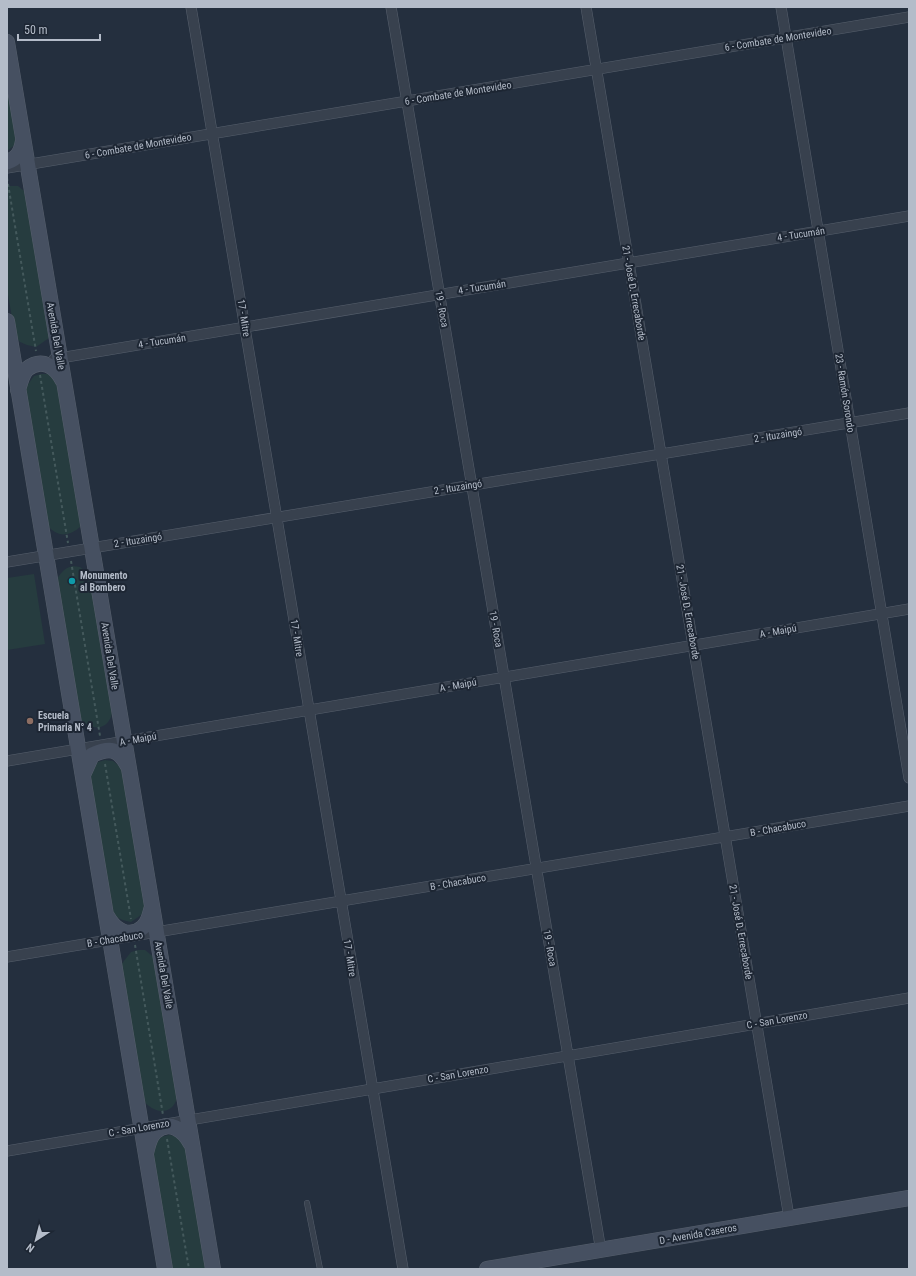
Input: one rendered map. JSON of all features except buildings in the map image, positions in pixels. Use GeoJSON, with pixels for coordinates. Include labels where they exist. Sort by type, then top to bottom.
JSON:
{"type":"FeatureCollection","features":[{"type":"Feature","properties":{"kind":"street","name":"17 - Mitre"},"geometry":{"type":"LineString","coordinates":[[191,7],[403,1269]]}},
{"type":"Feature","properties":{"kind":"street","name":"19 - Roca"},"geometry":{"type":"LineString","coordinates":[[391,7],[601,1251]]}},
{"type":"Feature","properties":{"kind":"street","name":"21 - José D. Errecaborde"},"geometry":{"type":"LineString","coordinates":[[586,7],[789,1217]]}},
{"type":"Feature","properties":{"kind":"street","name":"23 - Ramón Sorondo"},"geometry":{"type":"LineString","coordinates":[[781,7],[909,778]]}},
{"type":"Feature","properties":{"kind":"street","name":"6 - Combate de Montevideo"},"geometry":{"type":"LineString","coordinates":[[7,168],[909,17]]}},
{"type":"Feature","properties":{"kind":"street","name":"Avenida Del Valle"},"geometry":{"type":"LineString","coordinates":[[7,42],[213,1269]]}},
{"type":"Feature","properties":{"kind":"street"},"geometry":{"type":"LineString","coordinates":[[7,162],[16,158],[21,149],[23,138]]}},
{"type":"Feature","properties":{"kind":"street","name":"4 - Tucumán"},"geometry":{"type":"LineString","coordinates":[[11,366],[909,216]]}},
{"type":"Feature","properties":{"kind":"street"},"geometry":{"type":"LineString","coordinates":[[7,321],[11,366],[18,390],[165,1269]]}},
{"type":"Feature","properties":{"kind":"street"},"geometry":{"type":"LineString","coordinates":[[18,390],[21,378],[27,369],[38,364],[49,364],[58,371],[64,384]]}},
{"type":"Feature","properties":{"kind":"street","name":"2 - Ituzaingó"},"geometry":{"type":"LineString","coordinates":[[7,562],[909,413]]}},
{"type":"Feature","properties":{"kind":"street","name":"A - Maipú"},"geometry":{"type":"LineString","coordinates":[[7,761],[909,609]]}},
{"type":"Feature","properties":{"kind":"street"},"geometry":{"type":"LineString","coordinates":[[83,775],[92,755],[102,750],[114,750],[123,756],[129,768]]}},
{"type":"Feature","properties":{"kind":"street","name":"B - Chacabuco"},"geometry":{"type":"LineString","coordinates":[[7,957],[909,806]]}},
{"type":"Feature","properties":{"kind":"street"},"geometry":{"type":"LineString","coordinates":[[106,913],[112,926],[122,932],[133,932],[143,927],[149,918],[152,907]]}},
{"type":"Feature","properties":{"kind":"street","name":"C - San Lorenzo"},"geometry":{"type":"LineString","coordinates":[[7,1150],[142,1128],[165,1126],[188,1120],[909,998]]}},
{"type":"Feature","properties":{"kind":"street"},"geometry":{"type":"LineString","coordinates":[[146,1153],[149,1141],[155,1132],[165,1126],[176,1127],[181,1130],[186,1134],[192,1146]]}},
{"type":"Feature","properties":{"kind":"street","name":"D - Avenida Caseros"},"geometry":{"type":"LineString","coordinates":[[488,1269],[601,1251],[789,1217],[909,1198]]}},
{"type":"Feature","properties":{"kind":"lane"},"geometry":{"type":"LineString","coordinates":[[307,1203],[320,1269]]}},
{"type":"Feature","properties":{"kind":"path"},"geometry":{"type":"LineString","coordinates":[[134,936],[189,1269]]}},
{"type":"Feature","properties":{"kind":"green space"},"geometry":{"type":"Polygon","coordinates":[[[7,70],[16,144],[7,151],[7,70]]]}},
{"type":"Feature","properties":{"kind":"green space"},"geometry":{"type":"Polygon","coordinates":[[[7,186],[18,186],[28,194],[50,328],[49,338],[36,347],[20,342],[15,335],[7,289],[7,186]]]}},
{"type":"Feature","properties":{"kind":"green space"},"geometry":{"type":"Polygon","coordinates":[[[49,374],[59,383],[82,517],[80,527],[71,533],[66,534],[53,531],[46,523],[24,390],[34,376],[49,374]]]}},
{"type":"Feature","properties":{"kind":"green space"},"geometry":{"type":"Polygon","coordinates":[[[73,566],[80,567],[91,575],[113,709],[108,722],[104,726],[99,727],[88,725],[77,715],[55,583],[64,570],[73,566]]]}},
{"type":"Feature","properties":{"kind":"green space"},"geometry":{"type":"Polygon","coordinates":[[[34,574],[45,644],[7,650],[7,578],[34,574]]]}},
{"type":"Feature","properties":{"kind":"green space"},"geometry":{"type":"Polygon","coordinates":[[[105,760],[113,761],[123,769],[145,903],[144,913],[131,922],[119,918],[110,910],[88,777],[98,762],[105,760]]]}},
{"type":"Feature","properties":{"kind":"green space"},"geometry":{"type":"Polygon","coordinates":[[[145,950],[156,959],[178,1093],[173,1106],[164,1111],[158,1111],[147,1105],[142,1099],[120,966],[131,952],[145,950]]]}},
{"type":"Feature","properties":{"kind":"green space"},"geometry":{"type":"Polygon","coordinates":[[[169,1135],[176,1136],[186,1144],[207,1269],[170,1269],[151,1151],[161,1137],[169,1135]]]}},
{"type":"Feature","properties":{"kind":"place","name":"Monumento al Bombero"},"geometry":{"type":"Point","coordinates":[72,581]}},
{"type":"Feature","properties":{"kind":"place","name":"Escuela Primaria N° 4"},"geometry":{"type":"Point","coordinates":[30,721]}}]}
